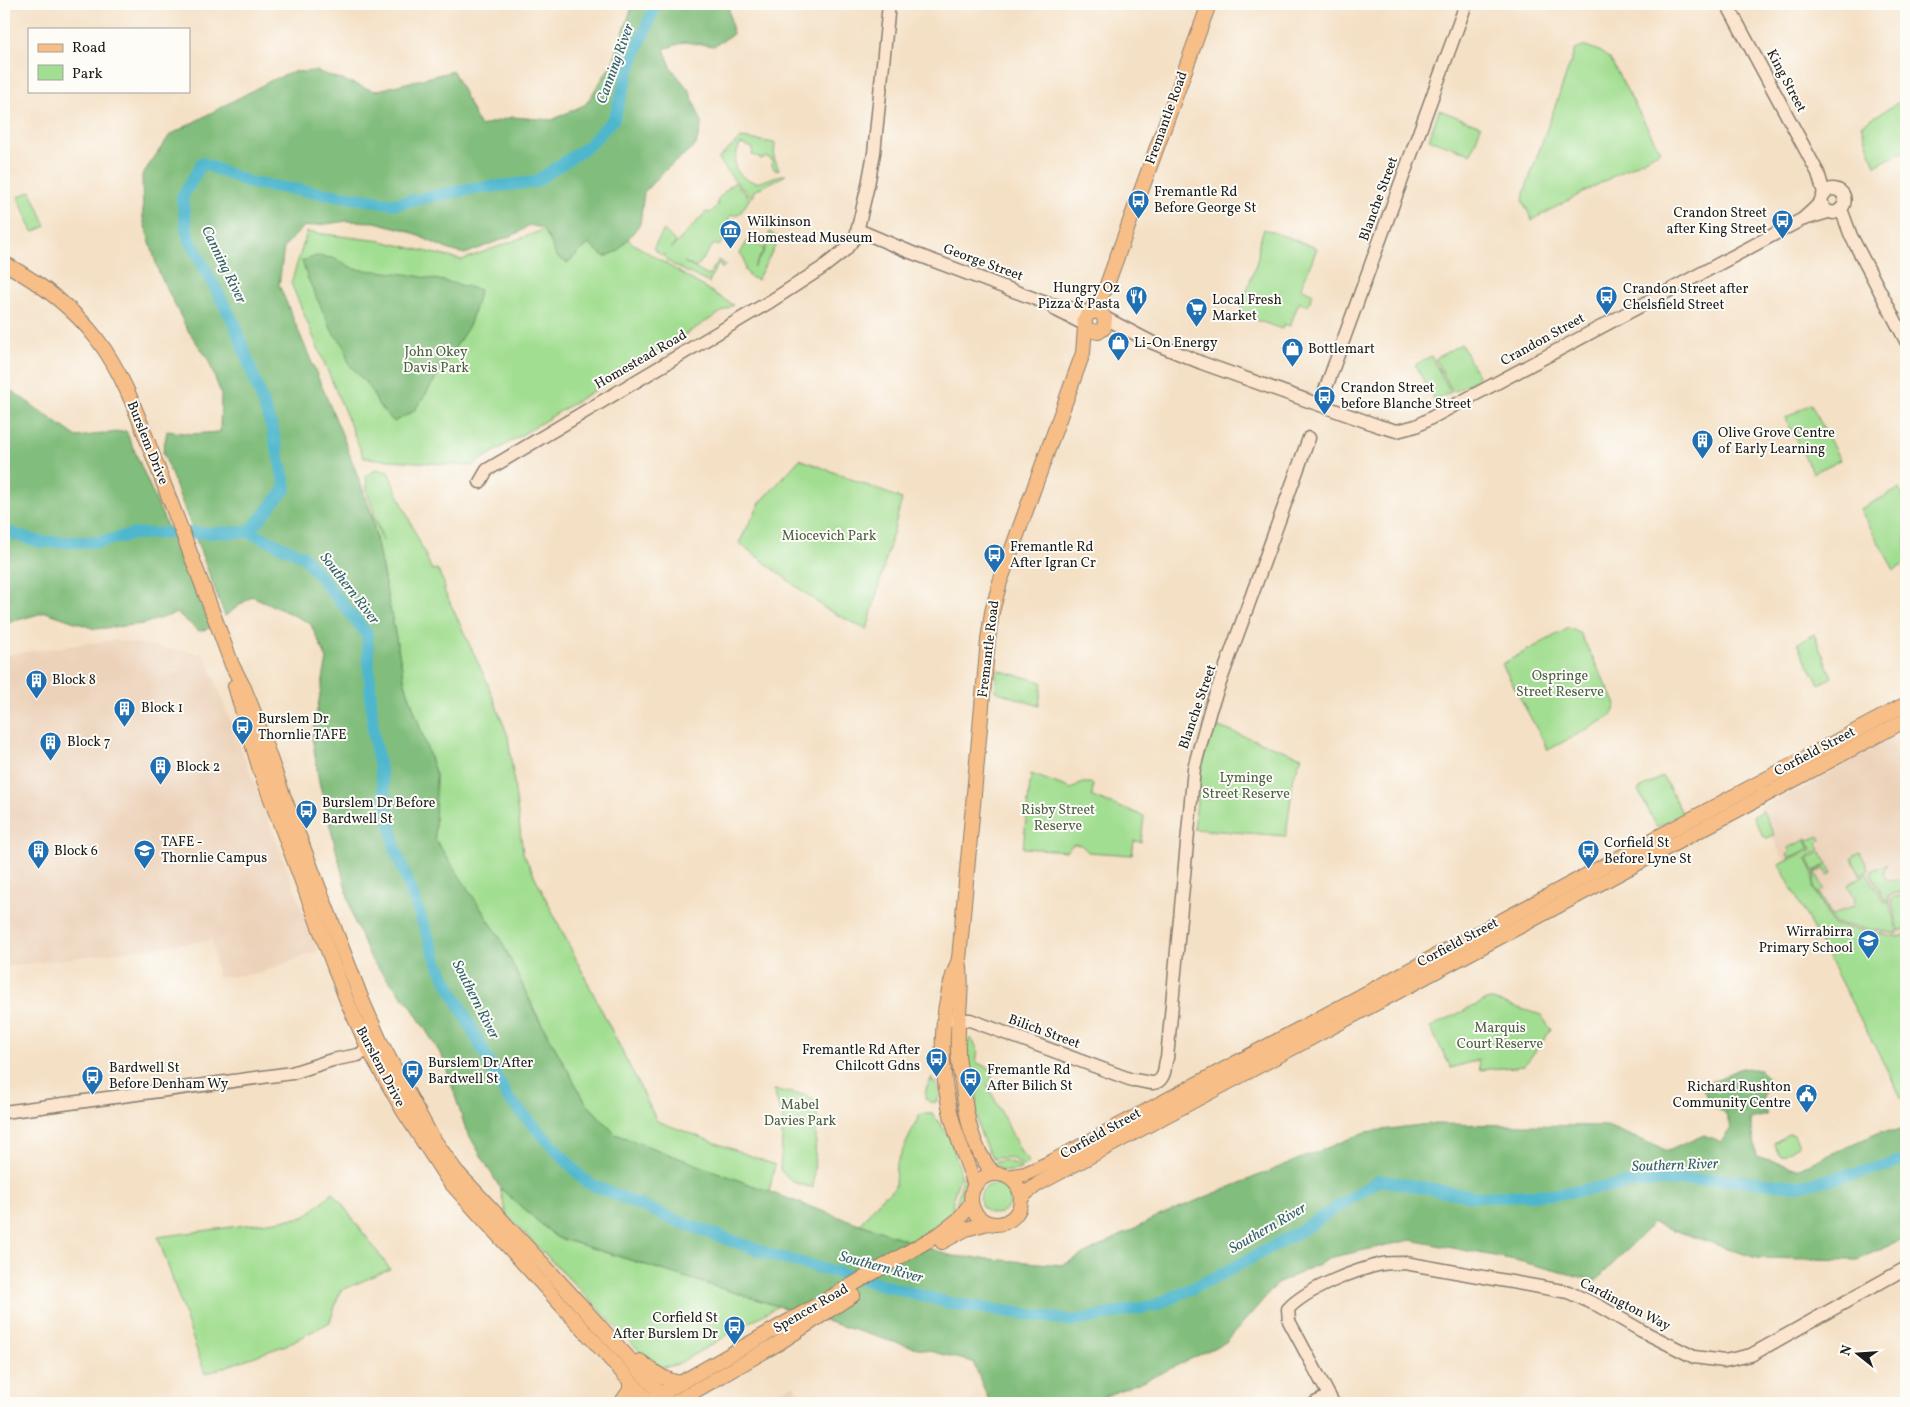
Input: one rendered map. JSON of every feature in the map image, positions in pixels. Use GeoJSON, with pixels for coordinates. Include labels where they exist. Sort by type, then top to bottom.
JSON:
{"type":"FeatureCollection","features":[{"type":"Feature","properties":{"kind":"main road","name":"Fremantle Road"},"geometry":{"type":"LineString","coordinates":[[994,1174],[983,1162],[978,1152],[967,1118],[958,1051],[962,977],[959,959],[992,612],[1000,582],[1209,4]]}},
{"type":"Feature","properties":{"kind":"main road","name":"Burslem Drive"},"geometry":{"type":"LineString","coordinates":[[4,263],[57,296],[79,317],[98,340],[121,378],[168,494],[232,665],[244,688],[327,912],[373,1043],[416,1133],[448,1180],[630,1381],[654,1401]]}},
{"type":"Feature","properties":{"kind":"main road","name":"Burslem Drive"},"geometry":{"type":"LineString","coordinates":[[232,665],[236,690],[260,770],[347,1001],[456,1172],[597,1323],[654,1401]]}},
{"type":"Feature","properties":{"kind":"main road","name":"Corfield Street"},"geometry":{"type":"LineString","coordinates":[[1008,1177],[1021,1175],[1050,1162],[1906,704]]}},
{"type":"Feature","properties":{"kind":"main road","name":"Corfield Street"},"geometry":{"type":"LineString","coordinates":[[1021,1198],[1038,1184],[1906,720]]}},
{"type":"Feature","properties":{"kind":"main road"},"geometry":{"type":"LineString","coordinates":[[260,770],[273,765]]}},
{"type":"Feature","properties":{"kind":"main road","name":"Fremantle Road"},"geometry":{"type":"LineString","coordinates":[[959,959],[952,976],[945,1018],[943,1056],[949,1106],[975,1185]]}},
{"type":"Feature","properties":{"kind":"main road"},"geometry":{"type":"LineString","coordinates":[[994,1174],[1008,1177],[1015,1182],[1021,1198],[1020,1208],[1015,1216],[1007,1222],[997,1225],[988,1223],[976,1215],[971,1203],[975,1185],[987,1176],[994,1174]]}},
{"type":"Feature","properties":{"kind":"main road","name":"Spencer Road"},"geometry":{"type":"LineString","coordinates":[[898,1264],[952,1226],[971,1203]]}},
{"type":"Feature","properties":{"kind":"main road","name":"Spencer Road"},"geometry":{"type":"LineString","coordinates":[[654,1401],[681,1383],[841,1297],[898,1264],[956,1234],[988,1223]]}},
{"type":"Feature","properties":{"kind":"main road"},"geometry":{"type":"LineString","coordinates":[[547,1269],[553,1283],[562,1295],[564,1300],[562,1306]]}},
{"type":"Feature","properties":{"kind":"main road","name":"Spencer Road"},"geometry":{"type":"LineString","coordinates":[[674,1403],[823,1316],[841,1297]]}},
{"type":"Feature","properties":{"kind":"main road"},"geometry":{"type":"LineString","coordinates":[[597,1323],[609,1329],[640,1362],[652,1371],[673,1382],[681,1383]]}},
{"type":"Feature","properties":{"kind":"main road"},"geometry":{"type":"LineString","coordinates":[[694,1403],[767,1354],[779,1343]]}},
{"type":"Feature","properties":{"kind":"main road"},"geometry":{"type":"LineString","coordinates":[[621,1403],[630,1390],[630,1381]]}},
{"type":"Feature","properties":{"kind":"street"},"geometry":{"type":"LineString","coordinates":[[860,235],[870,200],[868,185],[874,153],[889,4]]}},
{"type":"Feature","properties":{"kind":"street","name":"Blanche Street"},"geometry":{"type":"LineString","coordinates":[[1320,404],[1466,4]]}},
{"type":"Feature","properties":{"kind":"street","name":"King Street"},"geometry":{"type":"LineString","coordinates":[[1727,4],[1818,173],[1830,203],[1851,236],[1906,341]]}},
{"type":"Feature","properties":{"kind":"street","name":"Crandon Street"},"geometry":{"type":"LineString","coordinates":[[1320,404],[1393,430],[1402,431],[1416,426],[1830,203]]}},
{"type":"Feature","properties":{"kind":"street","name":"George Street"},"geometry":{"type":"LineString","coordinates":[[860,235],[1046,302],[1059,312],[1094,321],[1202,363],[1320,404]]}},
{"type":"Feature","properties":{"kind":"street","name":"Homestead Road"},"geometry":{"type":"LineString","coordinates":[[480,482],[487,470],[771,301],[822,268],[840,262],[849,254],[860,235]]}},
{"type":"Feature","properties":{"kind":"street","name":"George Street"},"geometry":{"type":"LineString","coordinates":[[1094,321],[1118,333],[1151,342]]}},
{"type":"Feature","properties":{"kind":"street","name":"Blanche Street"},"geometry":{"type":"LineString","coordinates":[[1132,1080],[1137,1086],[1153,1091],[1160,1089],[1167,1080],[1169,1062],[1167,1058],[1194,768],[1198,748],[1210,710],[1309,438]]}},
{"type":"Feature","properties":{"kind":"street","name":"Bilich Street"},"geometry":{"type":"LineString","coordinates":[[945,1018],[970,1020],[1132,1080]]}},
{"type":"Feature","properties":{"kind":"street"},"geometry":{"type":"LineString","coordinates":[[4,1112],[292,1073],[332,1060],[352,1056],[373,1043]]}},
{"type":"Feature","properties":{"kind":"street","name":"Cardington Way"},"geometry":{"type":"LineString","coordinates":[[1331,1400],[1289,1321],[1288,1309],[1296,1300],[1338,1278],[1382,1264],[1406,1263],[1568,1292],[1599,1306],[1642,1331],[1694,1357],[1724,1361],[1751,1355],[1906,1268]]}},
{"type":"Feature","properties":{"kind":"street"},"geometry":{"type":"LineString","coordinates":[[1315,1403],[1331,1400]]}},
{"type":"Feature","properties":{"kind":"shaded area","name":"TAFE - Thornlie Campus"},"geometry":{"type":"Polygon","coordinates":[[[112,640],[205,654],[318,951],[259,973],[218,978],[212,940],[4,967],[4,655],[112,640]]]}},
{"type":"Feature","properties":{"kind":"shaded area","name":"Wirrabirra Primary School"},"geometry":{"type":"Polygon","coordinates":[[[1906,727],[1906,1111],[1758,807],[1800,790],[1906,727]]]}},
{"type":"Feature","properties":{"kind":"shaded area"},"geometry":{"type":"Polygon","coordinates":[[[794,1385],[803,1403],[747,1403],[747,1402],[794,1385]]]}},
{"type":"Feature","properties":{"kind":"green space"},"geometry":{"type":"Polygon","coordinates":[[[633,4],[728,4],[733,34],[714,46],[684,42],[664,49],[672,69],[689,90],[702,123],[696,145],[664,171],[644,192],[640,224],[618,251],[605,257],[589,244],[567,263],[556,256],[542,228],[529,225],[518,233],[465,254],[449,250],[406,230],[375,222],[348,221],[303,227],[284,247],[279,285],[342,434],[370,509],[405,683],[436,775],[435,839],[499,936],[537,1016],[586,1103],[615,1134],[808,1206],[952,1256],[1063,1265],[1161,1215],[1366,1132],[1428,1124],[1607,1126],[1668,1151],[1704,1135],[1721,1142],[1731,1128],[1726,1114],[1710,1105],[1702,1086],[1742,1068],[1760,1070],[1768,1078],[1762,1102],[1767,1115],[1750,1119],[1757,1156],[1797,1169],[1880,1132],[1906,1130],[1906,1237],[1857,1260],[1756,1258],[1653,1223],[1596,1281],[1515,1260],[1411,1240],[1333,1257],[1277,1284],[1226,1342],[1153,1377],[1088,1403],[990,1403],[973,1362],[890,1341],[556,1237],[500,1188],[466,1130],[443,1058],[411,1006],[372,961],[354,921],[319,782],[312,736],[327,659],[310,623],[252,596],[225,616],[163,452],[167,431],[191,434],[220,432],[221,394],[208,359],[187,329],[159,273],[143,219],[142,175],[170,135],[270,81],[293,72],[316,71],[375,91],[453,71],[480,126],[512,117],[552,120],[586,104],[613,62],[633,4]]]}},
{"type":"Feature","properties":{"kind":"green space"},"geometry":{"type":"Polygon","coordinates":[[[1586,46],[1599,51],[1610,59],[1660,151],[1532,220],[1523,202],[1524,193],[1575,50],[1586,46]]]}},
{"type":"Feature","properties":{"kind":"green space"},"geometry":{"type":"Polygon","coordinates":[[[1906,98],[1906,150],[1875,166],[1861,125],[1906,98]]]}},
{"type":"Feature","properties":{"kind":"green space"},"geometry":{"type":"Polygon","coordinates":[[[1439,110],[1481,126],[1471,154],[1429,139],[1439,110]]]}},
{"type":"Feature","properties":{"kind":"green space"},"geometry":{"type":"Polygon","coordinates":[[[741,138],[775,143],[774,157],[779,170],[775,170],[772,165],[772,159],[767,157],[760,159],[760,157],[752,155],[753,148],[740,144],[735,166],[739,174],[756,182],[786,175],[754,191],[752,197],[735,181],[718,159],[741,138]]]}},
{"type":"Feature","properties":{"kind":"green space"},"geometry":{"type":"Polygon","coordinates":[[[734,182],[750,198],[741,212],[735,216],[732,214],[728,219],[731,222],[729,226],[732,228],[719,246],[714,244],[696,268],[684,262],[708,276],[719,260],[726,265],[722,269],[720,263],[718,264],[709,283],[675,266],[664,258],[665,255],[661,255],[653,248],[664,230],[676,242],[671,249],[706,212],[710,213],[718,205],[718,199],[734,182]]]}},
{"type":"Feature","properties":{"kind":"green space"},"geometry":{"type":"Polygon","coordinates":[[[31,191],[46,226],[33,232],[18,197],[31,191]]]}},
{"type":"Feature","properties":{"kind":"green space","name":"John Okey Davis Park"},"geometry":{"type":"Polygon","coordinates":[[[601,213],[632,243],[733,305],[471,466],[364,458],[291,283],[307,232],[381,241],[462,260],[551,227],[601,213]]]}},
{"type":"Feature","properties":{"kind":"green space"},"geometry":{"type":"Polygon","coordinates":[[[1264,229],[1317,248],[1301,288],[1313,294],[1308,306],[1299,302],[1290,326],[1284,324],[1282,329],[1239,314],[1258,258],[1259,243],[1264,229]]]}},
{"type":"Feature","properties":{"kind":"green space"},"geometry":{"type":"Polygon","coordinates":[[[770,232],[779,239],[757,280],[748,276],[749,274],[745,271],[744,258],[740,253],[749,239],[763,248],[764,250],[754,267],[764,251],[770,232]]]}},
{"type":"Feature","properties":{"kind":"green space"},"geometry":{"type":"Polygon","coordinates":[[[316,256],[333,258],[355,269],[406,274],[480,290],[470,324],[426,394],[414,411],[394,422],[379,406],[370,388],[349,364],[343,344],[333,333],[307,277],[302,261],[316,256]]]}},
{"type":"Feature","properties":{"kind":"green space"},"geometry":{"type":"Polygon","coordinates":[[[1461,344],[1479,378],[1453,392],[1435,359],[1461,344]]]}},
{"type":"Feature","properties":{"kind":"green space"},"geometry":{"type":"Polygon","coordinates":[[[1431,356],[1451,392],[1435,401],[1415,365],[1431,356]]]}},
{"type":"Feature","properties":{"kind":"green space"},"geometry":{"type":"Polygon","coordinates":[[[4,388],[15,393],[77,437],[126,431],[211,628],[199,631],[177,613],[143,624],[95,629],[46,612],[4,624],[4,388]]]}},
{"type":"Feature","properties":{"kind":"green space"},"geometry":{"type":"Polygon","coordinates":[[[1811,404],[1840,460],[1813,473],[1785,418],[1811,404]]]}},
{"type":"Feature","properties":{"kind":"green space","name":"Miocevich Park"},"geometry":{"type":"Polygon","coordinates":[[[800,459],[902,499],[867,630],[826,609],[739,543],[760,503],[800,459]]]}},
{"type":"Feature","properties":{"kind":"green space"},"geometry":{"type":"Polygon","coordinates":[[[377,469],[388,472],[432,570],[437,569],[444,583],[444,590],[487,682],[508,736],[523,853],[657,1121],[775,1165],[769,1192],[615,1134],[586,1103],[537,1015],[499,936],[434,839],[436,775],[405,683],[370,509],[383,541],[367,491],[366,476],[377,469]]]}},
{"type":"Feature","properties":{"kind":"green space"},"geometry":{"type":"Polygon","coordinates":[[[1899,489],[1906,502],[1906,563],[1894,570],[1860,509],[1899,489]]]}},
{"type":"Feature","properties":{"kind":"green space","name":"Ospringe Street Reserve"},"geometry":{"type":"Polygon","coordinates":[[[1569,628],[1580,633],[1616,704],[1612,716],[1548,750],[1502,664],[1569,628]]]}},
{"type":"Feature","properties":{"kind":"green space"},"geometry":{"type":"Polygon","coordinates":[[[1814,634],[1832,677],[1819,684],[1797,644],[1814,634]]]}},
{"type":"Feature","properties":{"kind":"green space"},"geometry":{"type":"Polygon","coordinates":[[[997,670],[1042,682],[1039,706],[995,691],[997,670]]]}},
{"type":"Feature","properties":{"kind":"green space","name":"Lyminge Street Reserve"},"geometry":{"type":"Polygon","coordinates":[[[1213,725],[1302,757],[1294,775],[1286,836],[1194,829],[1200,773],[1213,725]]]}},
{"type":"Feature","properties":{"kind":"green space","name":"Risby Street Reserve"},"geometry":{"type":"Polygon","coordinates":[[[1031,774],[1072,789],[1082,783],[1091,783],[1093,785],[1092,797],[1144,816],[1141,842],[1134,841],[1132,855],[1088,852],[1081,845],[1074,844],[1066,851],[1023,848],[1031,774]]]}},
{"type":"Feature","properties":{"kind":"green space"},"geometry":{"type":"Polygon","coordinates":[[[1663,776],[1682,813],[1657,827],[1638,790],[1663,776]]]}},
{"type":"Feature","properties":{"kind":"green space"},"geometry":{"type":"Polygon","coordinates":[[[1763,811],[1774,835],[1767,838],[1763,836],[1753,816],[1763,811]]]}},
{"type":"Feature","properties":{"kind":"green space"},"geometry":{"type":"Polygon","coordinates":[[[1819,836],[1821,840],[1817,843],[1820,850],[1806,858],[1813,872],[1813,887],[1833,925],[1899,937],[1906,935],[1906,1106],[1779,864],[1812,849],[1806,838],[1809,840],[1819,836]]]}},
{"type":"Feature","properties":{"kind":"green space"},"geometry":{"type":"Polygon","coordinates":[[[1806,840],[1810,848],[1789,858],[1787,854],[1790,852],[1788,848],[1806,840]]]}},
{"type":"Feature","properties":{"kind":"green space"},"geometry":{"type":"Polygon","coordinates":[[[1821,852],[1827,864],[1814,871],[1808,859],[1821,852]]]}},
{"type":"Feature","properties":{"kind":"green space"},"geometry":{"type":"Polygon","coordinates":[[[1860,852],[1869,870],[1860,875],[1852,859],[1854,855],[1860,852]]]}},
{"type":"Feature","properties":{"kind":"green space"},"geometry":{"type":"Polygon","coordinates":[[[1886,864],[1884,875],[1889,881],[1898,880],[1906,876],[1906,891],[1888,895],[1889,899],[1885,900],[1871,874],[1873,870],[1886,864]]]}},
{"type":"Feature","properties":{"kind":"green space"},"geometry":{"type":"Polygon","coordinates":[[[1827,865],[1832,873],[1828,875],[1825,869],[1816,873],[1824,889],[1819,892],[1832,916],[1854,905],[1855,899],[1848,885],[1867,873],[1884,902],[1889,901],[1898,934],[1834,923],[1814,887],[1815,872],[1827,865]]]}},
{"type":"Feature","properties":{"kind":"green space"},"geometry":{"type":"Polygon","coordinates":[[[1906,895],[1906,929],[1899,931],[1891,898],[1906,895]]]}},
{"type":"Feature","properties":{"kind":"green space","name":"Marquis Court Reserve"},"geometry":{"type":"Polygon","coordinates":[[[1489,999],[1541,1015],[1551,1030],[1524,1066],[1480,1070],[1478,1060],[1451,1068],[1430,1027],[1489,999]]]}},
{"type":"Feature","properties":{"kind":"green space"},"geometry":{"type":"Polygon","coordinates":[[[970,1038],[977,1049],[976,1062],[996,1072],[987,1084],[1022,1154],[1029,1161],[1023,1166],[1009,1158],[993,1159],[983,1140],[976,1114],[977,1086],[967,1050],[970,1038]]]}},
{"type":"Feature","properties":{"kind":"green space"},"geometry":{"type":"Polygon","coordinates":[[[932,1077],[932,1082],[935,1082],[940,1095],[936,1102],[929,1102],[925,1097],[926,1089],[932,1077]]]}},
{"type":"Feature","properties":{"kind":"green space","name":"Mabel Davies Park"},"geometry":{"type":"Polygon","coordinates":[[[774,1090],[805,1095],[818,1103],[813,1188],[793,1182],[780,1170],[783,1122],[774,1090]]]}},
{"type":"Feature","properties":{"kind":"green space"},"geometry":{"type":"Polygon","coordinates":[[[933,1114],[950,1138],[960,1170],[960,1177],[954,1194],[951,1216],[910,1242],[860,1224],[883,1196],[891,1192],[895,1187],[896,1165],[919,1116],[933,1114]]]}},
{"type":"Feature","properties":{"kind":"green space"},"geometry":{"type":"Polygon","coordinates":[[[1788,1134],[1794,1135],[1799,1145],[1782,1156],[1779,1155],[1774,1143],[1788,1134]]]}},
{"type":"Feature","properties":{"kind":"green space"},"geometry":{"type":"Polygon","coordinates":[[[1004,1160],[1020,1166],[1021,1169],[1002,1171],[993,1163],[1004,1160]]]}},
{"type":"Feature","properties":{"kind":"green space"},"geometry":{"type":"Polygon","coordinates":[[[964,1175],[966,1178],[966,1200],[957,1213],[957,1200],[964,1175]]]}},
{"type":"Feature","properties":{"kind":"green space"},"geometry":{"type":"Polygon","coordinates":[[[995,1184],[1006,1188],[1010,1199],[1006,1210],[995,1214],[984,1210],[980,1199],[984,1188],[995,1184]]]}},
{"type":"Feature","properties":{"kind":"green space"},"geometry":{"type":"Polygon","coordinates":[[[500,1188],[556,1237],[778,1306],[676,1365],[656,1368],[506,1214],[500,1188]]]}},
{"type":"Feature","properties":{"kind":"green space"},"geometry":{"type":"Polygon","coordinates":[[[333,1192],[390,1269],[340,1291],[330,1322],[286,1345],[205,1374],[158,1237],[305,1217],[333,1192]]]}},
{"type":"Feature","properties":{"kind":"waterway","name":"Canning River"},"geometry":{"type":"LineString","coordinates":[[4,531],[40,542],[100,542],[134,534],[249,532],[286,488],[272,428],[235,325],[188,237],[182,198],[202,163],[251,183],[395,204],[469,189],[535,182],[587,147],[614,119],[631,64],[656,4]]}},
{"type":"Feature","properties":{"kind":"waterway","name":"Southern River"},"geometry":{"type":"LineString","coordinates":[[249,532],[303,556],[367,634],[373,732],[395,848],[439,966],[507,1097],[586,1182],[677,1221],[772,1255],[949,1303],[1074,1321],[1156,1305],[1222,1274],[1297,1233],[1379,1180],[1479,1197],[1556,1194],[1639,1182],[1720,1179],[1797,1186],[1859,1173],[1906,1160]]}},
{"type":"Feature","properties":{"kind":"place","name":"Fremantle Rd Before George St"},"geometry":{"type":"Point","coordinates":[1138,219]}},
{"type":"Feature","properties":{"kind":"place","name":"Crandon Street after King Street"},"geometry":{"type":"Point","coordinates":[1783,240]}},
{"type":"Feature","properties":{"kind":"place","name":"Wilkinson Homestead Museum"},"geometry":{"type":"Point","coordinates":[731,249]}},
{"type":"Feature","properties":{"kind":"place","name":"Hungry Oz Pizza & Pasta"},"geometry":{"type":"Point","coordinates":[1136,315]}},
{"type":"Feature","properties":{"kind":"place","name":"Crandon Street after Chelsfield Street"},"geometry":{"type":"Point","coordinates":[1607,316]}},
{"type":"Feature","properties":{"kind":"place","name":"Local Fresh Market"},"geometry":{"type":"Point","coordinates":[1196,327]}},
{"type":"Feature","properties":{"kind":"place","name":"Li-On Energy"},"geometry":{"type":"Point","coordinates":[1118,362]}},
{"type":"Feature","properties":{"kind":"place","name":"Bottlemart"},"geometry":{"type":"Point","coordinates":[1292,368]}},
{"type":"Feature","properties":{"kind":"place","name":"Crandon Street before Blanche Street"},"geometry":{"type":"Point","coordinates":[1325,415]}},
{"type":"Feature","properties":{"kind":"place","name":"Olive Grove Centre of Early Learning"},"geometry":{"type":"Point","coordinates":[1702,460]}},
{"type":"Feature","properties":{"kind":"place","name":"Fremantle Rd After Igran Cr"},"geometry":{"type":"Point","coordinates":[994,574]}},
{"type":"Feature","properties":{"kind":"place","name":"Block 8"},"geometry":{"type":"Point","coordinates":[36,699]}},
{"type":"Feature","properties":{"kind":"place","name":"Block 1"},"geometry":{"type":"Point","coordinates":[125,727]}},
{"type":"Feature","properties":{"kind":"place","name":"Burslem Dr Thornlie TAFE"},"geometry":{"type":"Point","coordinates":[242,746]}},
{"type":"Feature","properties":{"kind":"place","name":"Block 7"},"geometry":{"type":"Point","coordinates":[51,761]}},
{"type":"Feature","properties":{"kind":"place","name":"Block 2"},"geometry":{"type":"Point","coordinates":[160,786]}},
{"type":"Feature","properties":{"kind":"place","name":"Burslem Dr Before Bardwell St"},"geometry":{"type":"Point","coordinates":[306,830]}},
{"type":"Feature","properties":{"kind":"place","name":"TAFE - Thornlie Campus"},"geometry":{"type":"Point","coordinates":[145,869]}},
{"type":"Feature","properties":{"kind":"place","name":"Block 6"},"geometry":{"type":"Point","coordinates":[38,870]}},
{"type":"Feature","properties":{"kind":"place","name":"Corfield St Before Lyne St"},"geometry":{"type":"Point","coordinates":[1588,870]}},
{"type":"Feature","properties":{"kind":"place","name":"Wirrabirra Primary School"},"geometry":{"type":"Point","coordinates":[1869,959]}},
{"type":"Feature","properties":{"kind":"place","name":"Fremantle Rd After Chilcott Gdns"},"geometry":{"type":"Point","coordinates":[936,1077]}},
{"type":"Feature","properties":{"kind":"place","name":"Burslem Dr After Bardwell St"},"geometry":{"type":"Point","coordinates":[412,1090]}},
{"type":"Feature","properties":{"kind":"place","name":"Bardwell St Before Denham Wy"},"geometry":{"type":"Point","coordinates":[93,1095]}},
{"type":"Feature","properties":{"kind":"place","name":"Fremantle Rd After Bilich St"},"geometry":{"type":"Point","coordinates":[971,1097]}},
{"type":"Feature","properties":{"kind":"place","name":"Richard Rushton Community Centre"},"geometry":{"type":"Point","coordinates":[1807,1114]}},
{"type":"Feature","properties":{"kind":"place","name":"Corfield St After Burslem Dr"},"geometry":{"type":"Point","coordinates":[734,1345]}}]}
